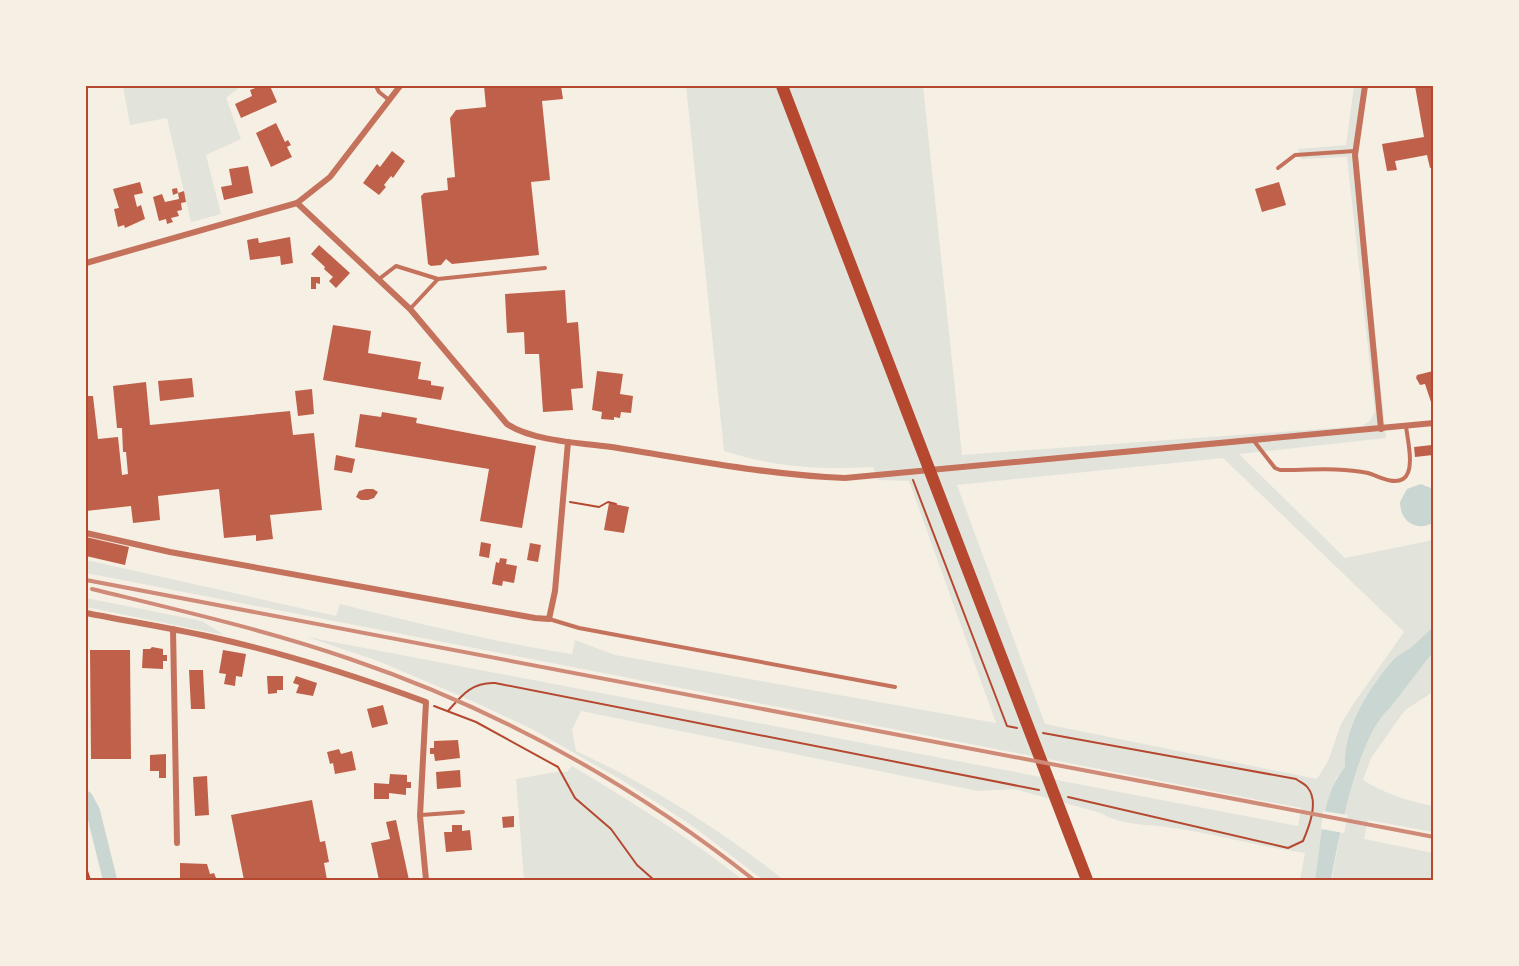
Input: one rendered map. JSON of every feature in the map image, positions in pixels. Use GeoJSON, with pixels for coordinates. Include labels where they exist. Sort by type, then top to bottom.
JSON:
{"type":"FeatureCollection","features":[{"type":"Feature","properties":{"kind":"main road"},"geometry":{"type":"LineString","coordinates":[[782,86],[1087,880]]}},
{"type":"Feature","properties":{"kind":"street"},"geometry":{"type":"LineString","coordinates":[[86,263],[297,203],[330,177],[400,86]]}},
{"type":"Feature","properties":{"kind":"street"},"geometry":{"type":"LineString","coordinates":[[1365,86],[1356,151],[1382,429]]}},
{"type":"Feature","properties":{"kind":"street"},"geometry":{"type":"LineString","coordinates":[[297,203],[410,309],[507,424],[517,430],[568,442],[798,477],[845,478],[1434,423]]}},
{"type":"Feature","properties":{"kind":"street"},"geometry":{"type":"LineString","coordinates":[[86,532],[182,554],[535,618],[549,618],[555,591],[561,500],[568,442]]}},
{"type":"Feature","properties":{"kind":"street"},"geometry":{"type":"LineString","coordinates":[[86,613],[221,639],[385,687],[426,702],[420,816],[426,880]]}},
{"type":"Feature","properties":{"kind":"street"},"geometry":{"type":"LineString","coordinates":[[172,629],[177,843]]}},
{"type":"Feature","properties":{"kind":"lane"},"geometry":{"type":"LineString","coordinates":[[376,86],[379,92],[389,100]]}},
{"type":"Feature","properties":{"kind":"lane"},"geometry":{"type":"LineString","coordinates":[[1278,168],[1295,155],[1356,151]]}},
{"type":"Feature","properties":{"kind":"lane"},"geometry":{"type":"LineString","coordinates":[[379,279],[396,266],[438,279],[545,268]]}},
{"type":"Feature","properties":{"kind":"lane"},"geometry":{"type":"LineString","coordinates":[[410,309],[438,279]]}},
{"type":"Feature","properties":{"kind":"lane"},"geometry":{"type":"LineString","coordinates":[[1254,441],[1275,468],[1280,470],[1350,470],[1395,480],[1404,478],[1409,473],[1411,461],[1406,426]]}},
{"type":"Feature","properties":{"kind":"lane"},"geometry":{"type":"LineString","coordinates":[[549,618],[579,628],[895,687]]}},
{"type":"Feature","properties":{"kind":"lane"},"geometry":{"type":"LineString","coordinates":[[420,816],[463,812]]}},
{"type":"Feature","properties":{"kind":"path"},"geometry":{"type":"LineString","coordinates":[[910,473],[1007,726],[1018,728]]}},
{"type":"Feature","properties":{"kind":"path"},"geometry":{"type":"LineString","coordinates":[[561,500],[599,507],[608,502],[616,504]]}},
{"type":"Feature","properties":{"kind":"path"},"geometry":{"type":"LineString","coordinates":[[448,711],[471,687],[482,682],[495,683],[1048,792]]}},
{"type":"Feature","properties":{"kind":"path"},"geometry":{"type":"LineString","coordinates":[[426,702],[476,722],[558,767],[575,798],[610,829],[637,865],[654,880]]}},
{"type":"Feature","properties":{"kind":"path"},"geometry":{"type":"LineString","coordinates":[[1041,732],[1296,779],[1308,787],[1312,796],[1312,811],[1303,841],[1288,848],[1059,795]]}},
{"type":"Feature","properties":{"kind":"path"},"geometry":{"type":"LineString","coordinates":[[86,868],[90,880]]}},
{"type":"Feature","properties":{"kind":"shaded area"},"geometry":{"type":"Polygon","coordinates":[[[123,86],[241,86],[226,98],[241,139],[206,155],[221,214],[191,222],[167,118],[130,125],[123,86]]]}},
{"type":"Feature","properties":{"kind":"shaded area"},"geometry":{"type":"Polygon","coordinates":[[[686,86],[923,86],[962,455],[1362,426],[1370,421],[1375,412],[1347,157],[1301,159],[1298,149],[1346,145],[1354,86],[1367,86],[1357,156],[1386,438],[1239,454],[1345,558],[1433,540],[1433,627],[1394,659],[1367,695],[1353,724],[1348,739],[1345,767],[1336,778],[1315,880],[1300,880],[1305,853],[1117,820],[1101,813],[1014,789],[978,791],[581,711],[572,730],[576,751],[631,778],[684,810],[784,880],[763,880],[694,827],[625,782],[532,729],[378,661],[307,637],[1298,826],[1301,808],[86,573],[86,560],[336,616],[340,604],[484,638],[572,654],[575,640],[615,655],[996,723],[909,481],[878,480],[873,467],[797,466],[760,461],[724,451],[686,86]],[[1223,458],[957,485],[1045,724],[1317,779],[1328,761],[1341,724],[1404,632],[1223,458]]]}},
{"type":"Feature","properties":{"kind":"shaded area"},"geometry":{"type":"Polygon","coordinates":[[[1421,484],[1433,489],[1434,522],[1415,526],[1406,520],[1400,502],[1407,489],[1421,484]]]}},
{"type":"Feature","properties":{"kind":"shaded area"},"geometry":{"type":"Polygon","coordinates":[[[86,598],[202,621],[224,635],[86,607],[86,598]]]}},
{"type":"Feature","properties":{"kind":"shaded area"},"geometry":{"type":"Polygon","coordinates":[[[1433,627],[1433,652],[1378,722],[1368,741],[1351,789],[1331,880],[1315,880],[1326,806],[1337,779],[1345,767],[1348,738],[1359,709],[1394,659],[1433,627]]]}},
{"type":"Feature","properties":{"kind":"shaded area"},"geometry":{"type":"Polygon","coordinates":[[[1433,652],[1433,692],[1405,710],[1371,758],[1363,780],[1397,796],[1433,806],[1433,832],[1368,820],[1364,839],[1433,853],[1433,880],[1332,880],[1351,789],[1368,741],[1378,722],[1433,652]]]}},
{"type":"Feature","properties":{"kind":"shaded area"},"geometry":{"type":"Polygon","coordinates":[[[572,766],[660,820],[743,880],[524,880],[516,779],[567,772],[572,766]]]}},
{"type":"Feature","properties":{"kind":"pier"},"geometry":{"type":"Polygon","coordinates":[[[1323,811],[1348,815],[1344,833],[1321,829],[1323,811]]]}},
{"type":"Feature","properties":{"kind":"building"},"geometry":{"type":"Polygon","coordinates":[[[270,86],[277,102],[241,118],[235,104],[252,96],[250,90],[270,86]]]}},
{"type":"Feature","properties":{"kind":"building"},"geometry":{"type":"Polygon","coordinates":[[[484,86],[561,86],[563,99],[542,101],[550,180],[531,182],[539,255],[452,264],[446,259],[441,265],[431,266],[428,264],[421,196],[424,193],[448,190],[447,178],[455,177],[450,118],[456,110],[486,107],[484,86]]]}},
{"type":"Feature","properties":{"kind":"building"},"geometry":{"type":"Polygon","coordinates":[[[1415,86],[1434,86],[1434,167],[1430,168],[1427,155],[1395,161],[1397,170],[1387,171],[1382,144],[1424,137],[1415,86]]]}},
{"type":"Feature","properties":{"kind":"building"},"geometry":{"type":"Polygon","coordinates":[[[276,123],[285,142],[288,140],[291,145],[287,147],[292,157],[271,167],[256,133],[276,123]]]}},
{"type":"Feature","properties":{"kind":"building"},"geometry":{"type":"Polygon","coordinates":[[[392,151],[405,161],[393,178],[391,176],[384,185],[386,187],[379,195],[363,183],[377,164],[380,167],[392,151]]]}},
{"type":"Feature","properties":{"kind":"building"},"geometry":{"type":"Polygon","coordinates":[[[248,166],[253,193],[224,200],[221,187],[232,185],[229,169],[248,166]]]}},
{"type":"Feature","properties":{"kind":"building"},"geometry":{"type":"Polygon","coordinates":[[[140,182],[143,193],[134,195],[137,207],[141,205],[145,219],[125,228],[124,225],[118,227],[114,209],[119,208],[113,189],[140,182]]]}},
{"type":"Feature","properties":{"kind":"building"},"geometry":{"type":"Polygon","coordinates":[[[1279,182],[1286,205],[1262,212],[1255,189],[1279,182]]]}},
{"type":"Feature","properties":{"kind":"building"},"geometry":{"type":"Polygon","coordinates":[[[177,188],[178,193],[173,195],[172,189],[177,188]]]}},
{"type":"Feature","properties":{"kind":"building"},"geometry":{"type":"Polygon","coordinates":[[[184,191],[186,202],[181,203],[182,210],[177,211],[179,216],[171,218],[173,222],[167,224],[166,219],[159,221],[153,197],[162,194],[165,202],[179,199],[178,193],[184,191]]]}},
{"type":"Feature","properties":{"kind":"building"},"geometry":{"type":"Polygon","coordinates":[[[290,237],[293,263],[281,265],[280,256],[250,260],[247,240],[258,238],[259,243],[290,237]]]}},
{"type":"Feature","properties":{"kind":"building"},"geometry":{"type":"Polygon","coordinates":[[[319,245],[350,273],[336,288],[329,281],[333,277],[311,254],[319,245]]]}},
{"type":"Feature","properties":{"kind":"building"},"geometry":{"type":"Polygon","coordinates":[[[311,277],[320,277],[320,284],[316,283],[316,289],[311,289],[311,277]]]}},
{"type":"Feature","properties":{"kind":"building"},"geometry":{"type":"Polygon","coordinates":[[[565,290],[567,323],[578,322],[583,388],[571,389],[573,410],[543,412],[539,354],[525,354],[524,332],[507,333],[505,294],[565,290]]]}},
{"type":"Feature","properties":{"kind":"building"},"geometry":{"type":"Polygon","coordinates":[[[333,325],[371,331],[368,353],[421,362],[418,379],[431,381],[431,385],[444,387],[441,400],[323,380],[333,325]]]}},
{"type":"Feature","properties":{"kind":"building"},"geometry":{"type":"Polygon","coordinates":[[[1431,365],[1434,365],[1434,401],[1431,402],[1425,384],[1420,385],[1416,378],[1417,375],[1433,371],[1431,365]]]}},
{"type":"Feature","properties":{"kind":"building"},"geometry":{"type":"Polygon","coordinates":[[[597,371],[623,374],[620,394],[633,396],[631,413],[621,412],[620,418],[614,417],[614,420],[601,419],[602,412],[592,410],[597,371]]]}},
{"type":"Feature","properties":{"kind":"building"},"geometry":{"type":"Polygon","coordinates":[[[192,378],[194,397],[160,401],[158,381],[192,378]]]}},
{"type":"Feature","properties":{"kind":"building"},"geometry":{"type":"Polygon","coordinates":[[[146,382],[150,425],[290,411],[293,435],[314,433],[322,510],[270,515],[273,539],[256,541],[256,535],[224,538],[219,489],[158,496],[160,520],[133,523],[131,506],[86,511],[86,396],[93,396],[98,439],[118,437],[122,475],[128,474],[126,452],[123,452],[122,428],[117,428],[113,386],[146,382]]]}},
{"type":"Feature","properties":{"kind":"building"},"geometry":{"type":"Polygon","coordinates":[[[312,389],[314,414],[298,416],[295,391],[312,389]]]}},
{"type":"Feature","properties":{"kind":"building"},"geometry":{"type":"Polygon","coordinates":[[[382,412],[417,418],[416,423],[536,446],[522,528],[480,521],[489,469],[355,447],[360,414],[381,417],[382,412]]]}},
{"type":"Feature","properties":{"kind":"building"},"geometry":{"type":"Polygon","coordinates":[[[1432,445],[1433,455],[1415,457],[1414,447],[1432,445]]]}},
{"type":"Feature","properties":{"kind":"building"},"geometry":{"type":"Polygon","coordinates":[[[336,455],[355,459],[352,473],[334,470],[336,455]]]}},
{"type":"Feature","properties":{"kind":"building"},"geometry":{"type":"Polygon","coordinates":[[[366,489],[378,492],[374,498],[368,500],[356,497],[359,491],[366,489]]]}},
{"type":"Feature","properties":{"kind":"building"},"geometry":{"type":"Polygon","coordinates":[[[609,503],[629,507],[624,533],[604,530],[609,503]]]}},
{"type":"Feature","properties":{"kind":"building"},"geometry":{"type":"Polygon","coordinates":[[[86,537],[129,547],[125,565],[86,556],[86,537]]]}},
{"type":"Feature","properties":{"kind":"building"},"geometry":{"type":"Polygon","coordinates":[[[481,542],[491,544],[489,558],[479,556],[481,542]]]}},
{"type":"Feature","properties":{"kind":"building"},"geometry":{"type":"Polygon","coordinates":[[[530,543],[541,545],[538,562],[527,560],[530,543]]]}},
{"type":"Feature","properties":{"kind":"building"},"geometry":{"type":"Polygon","coordinates":[[[500,558],[507,559],[506,564],[517,566],[514,583],[503,581],[502,586],[492,584],[496,562],[499,563],[500,558]]]}},
{"type":"Feature","properties":{"kind":"building"},"geometry":{"type":"Polygon","coordinates":[[[152,647],[163,649],[163,655],[167,655],[167,661],[163,661],[163,669],[142,668],[143,649],[152,647]]]}},
{"type":"Feature","properties":{"kind":"building"},"geometry":{"type":"Polygon","coordinates":[[[90,650],[130,650],[131,759],[91,759],[90,650]]]}},
{"type":"Feature","properties":{"kind":"building"},"geometry":{"type":"Polygon","coordinates":[[[223,650],[246,654],[242,677],[236,676],[235,686],[224,684],[226,674],[219,673],[223,650]]]}},
{"type":"Feature","properties":{"kind":"building"},"geometry":{"type":"Polygon","coordinates":[[[189,670],[203,670],[205,709],[191,709],[189,670]]]}},
{"type":"Feature","properties":{"kind":"building"},"geometry":{"type":"Polygon","coordinates":[[[267,676],[283,676],[283,690],[268,694],[267,676]]]}},
{"type":"Feature","properties":{"kind":"building"},"geometry":{"type":"Polygon","coordinates":[[[296,676],[317,683],[313,696],[296,693],[299,685],[293,683],[296,676]]]}},
{"type":"Feature","properties":{"kind":"building"},"geometry":{"type":"Polygon","coordinates":[[[383,705],[388,724],[372,728],[367,709],[383,705]]]}},
{"type":"Feature","properties":{"kind":"building"},"geometry":{"type":"Polygon","coordinates":[[[458,740],[460,758],[435,761],[434,754],[430,754],[430,748],[434,748],[434,741],[458,740]]]}},
{"type":"Feature","properties":{"kind":"building"},"geometry":{"type":"Polygon","coordinates":[[[339,749],[341,754],[352,751],[356,770],[335,774],[333,763],[330,764],[327,752],[339,749]]]}},
{"type":"Feature","properties":{"kind":"building"},"geometry":{"type":"Polygon","coordinates":[[[166,754],[166,778],[159,778],[159,771],[150,771],[150,755],[166,754]]]}},
{"type":"Feature","properties":{"kind":"building"},"geometry":{"type":"Polygon","coordinates":[[[460,770],[461,787],[437,789],[436,772],[460,770]]]}},
{"type":"Feature","properties":{"kind":"building"},"geometry":{"type":"Polygon","coordinates":[[[390,774],[407,775],[407,782],[411,782],[411,788],[406,788],[406,795],[389,793],[389,799],[374,799],[374,783],[389,784],[390,774]]]}},
{"type":"Feature","properties":{"kind":"building"},"geometry":{"type":"Polygon","coordinates":[[[207,776],[209,815],[195,816],[193,777],[207,776]]]}},
{"type":"Feature","properties":{"kind":"building"},"geometry":{"type":"Polygon","coordinates":[[[312,800],[320,842],[325,841],[329,862],[324,863],[327,880],[244,880],[231,815],[312,800]]]}},
{"type":"Feature","properties":{"kind":"building"},"geometry":{"type":"Polygon","coordinates":[[[514,816],[514,827],[503,828],[502,817],[514,816]]]}},
{"type":"Feature","properties":{"kind":"building"},"geometry":{"type":"Polygon","coordinates":[[[396,820],[409,880],[379,880],[371,843],[390,839],[386,822],[396,820]]]}},
{"type":"Feature","properties":{"kind":"building"},"geometry":{"type":"Polygon","coordinates":[[[452,825],[462,825],[462,831],[470,830],[472,850],[446,852],[444,832],[452,832],[452,825]]]}},
{"type":"Feature","properties":{"kind":"building"},"geometry":{"type":"Polygon","coordinates":[[[180,863],[207,864],[210,874],[214,873],[216,878],[180,880],[180,863]]]}},
{"type":"Feature","properties":{"kind":"waterway"},"geometry":{"type":"LineString","coordinates":[[86,798],[93,811],[110,880]]}},
{"type":"Feature","properties":{"kind":"railway"},"geometry":{"type":"LineString","coordinates":[[86,580],[1434,837]]}},
{"type":"Feature","properties":{"kind":"railway"},"geometry":{"type":"LineString","coordinates":[[92,589],[286,639],[350,659],[458,701],[562,752],[612,781],[708,845],[754,880]]}}]}
